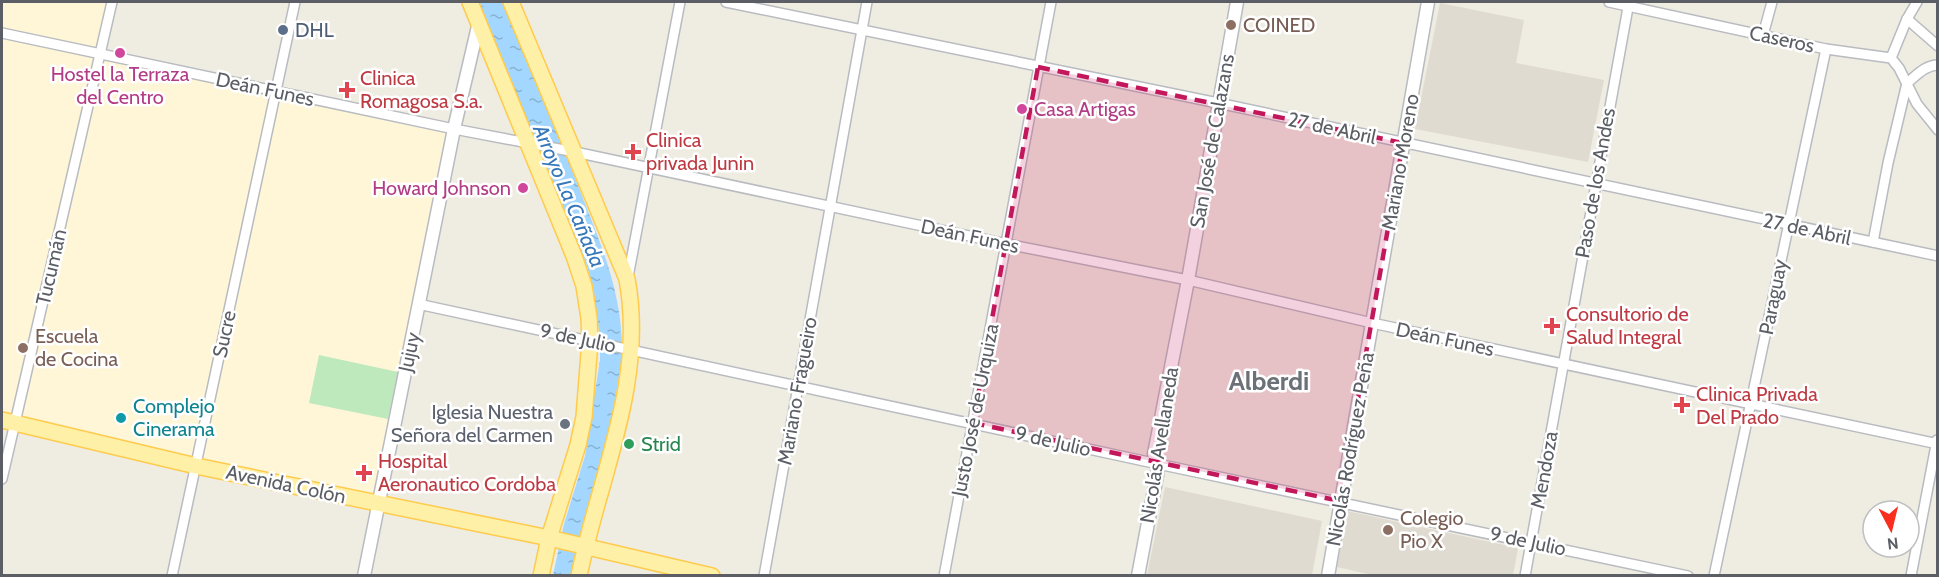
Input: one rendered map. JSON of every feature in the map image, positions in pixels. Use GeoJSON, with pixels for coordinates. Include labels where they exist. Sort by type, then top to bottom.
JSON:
{"type":"FeatureCollection","features":[{"type":"Feature","properties":{"kind":"main road"},"geometry":{"type":"LineString","coordinates":[[470,2],[584,286],[590,341],[582,430],[549,538],[541,576]]}},
{"type":"Feature","properties":{"kind":"main road"},"geometry":{"type":"LineString","coordinates":[[511,2],[627,279],[630,293],[631,350],[617,435],[579,576]]}},
{"type":"Feature","properties":{"kind":"main road","name":"Avenida Colón"},"geometry":{"type":"LineString","coordinates":[[8,421],[196,466],[549,538],[712,576]]}},
{"type":"Feature","properties":{"kind":"street","name":"Tucumán"},"geometry":{"type":"LineString","coordinates":[[2,479],[8,421],[112,2]]}},
{"type":"Feature","properties":{"kind":"street","name":"Sucre"},"geometry":{"type":"LineString","coordinates":[[172,576],[295,2]]}},
{"type":"Feature","properties":{"kind":"street"},"geometry":{"type":"LineString","coordinates":[[627,279],[680,2]]}},
{"type":"Feature","properties":{"kind":"street","name":"27 de Abril"},"geometry":{"type":"LineString","coordinates":[[726,2],[1218,103],[1938,256]]}},
{"type":"Feature","properties":{"kind":"street","name":"Mariano Fragueiro"},"geometry":{"type":"LineString","coordinates":[[764,576],[867,2]]}},
{"type":"Feature","properties":{"kind":"street","name":"Justo José de Urquiza"},"geometry":{"type":"LineString","coordinates":[[944,576],[1051,2]]}},
{"type":"Feature","properties":{"kind":"street","name":"San José de Calazans"},"geometry":{"type":"LineString","coordinates":[[1188,280],[1237,2]]}},
{"type":"Feature","properties":{"kind":"street","name":"Mariano Moreno"},"geometry":{"type":"LineString","coordinates":[[1372,323],[1428,2]]}},
{"type":"Feature","properties":{"kind":"street","name":"Caseros"},"geometry":{"type":"LineString","coordinates":[[1609,2],[1628,4],[1826,49],[1891,58]]}},
{"type":"Feature","properties":{"kind":"street"},"geometry":{"type":"LineString","coordinates":[[1763,35],[1772,2]]}},
{"type":"Feature","properties":{"kind":"street"},"geometry":{"type":"LineString","coordinates":[[1917,2],[1907,19],[1891,58],[1917,104],[1938,130]]}},
{"type":"Feature","properties":{"kind":"street","name":"Paso de los Andes"},"geometry":{"type":"LineString","coordinates":[[1562,364],[1628,4]]}},
{"type":"Feature","properties":{"kind":"street"},"geometry":{"type":"LineString","coordinates":[[1907,19],[1938,46]]}},
{"type":"Feature","properties":{"kind":"street","name":"Jujuy"},"geometry":{"type":"LineString","coordinates":[[364,576],[454,129],[479,22]]}},
{"type":"Feature","properties":{"kind":"street","name":"Deán Funes"},"geometry":{"type":"LineString","coordinates":[[2,33],[276,92],[528,142],[1006,244],[1188,280],[1372,323],[1937,443]]}},
{"type":"Feature","properties":{"kind":"street","name":"Paraguay"},"geometry":{"type":"LineString","coordinates":[[1714,576],[1826,49]]}},
{"type":"Feature","properties":{"kind":"street"},"geometry":{"type":"LineString","coordinates":[[1873,242],[1888,163],[1907,83],[1922,70],[1938,64]]}},
{"type":"Feature","properties":{"kind":"street","name":"Nicolás Avellaneda"},"geometry":{"type":"LineString","coordinates":[[1138,576],[1158,464],[1154,454],[1188,280]]}},
{"type":"Feature","properties":{"kind":"street","name":"9 de Julio"},"geometry":{"type":"LineString","coordinates":[[418,304],[1688,576]]}},
{"type":"Feature","properties":{"kind":"street","name":"Nicolás Rodríguez Peña"},"geometry":{"type":"LineString","coordinates":[[1328,576],[1372,323]]}},
{"type":"Feature","properties":{"kind":"street","name":"Mendoza"},"geometry":{"type":"LineString","coordinates":[[1525,576],[1562,364]]}},
{"type":"Feature","properties":{"kind":"street"},"geometry":{"type":"LineString","coordinates":[[1911,576],[1937,443]]}},
{"type":"Feature","properties":{"kind":"highlighted area"},"geometry":{"type":"Polygon","coordinates":[[[1038,67],[1403,143],[1340,501],[973,423],[1038,67]]]}},
{"type":"Feature","properties":{"kind":"shaded area"},"geometry":{"type":"Polygon","coordinates":[[[2,2],[112,2],[100,54],[454,129],[378,503],[2,422],[2,2]]]}},
{"type":"Feature","properties":{"kind":"shaded area"},"geometry":{"type":"Polygon","coordinates":[[[1440,3],[1524,20],[1516,63],[1604,80],[1588,162],[1415,129],[1440,3]]]}},
{"type":"Feature","properties":{"kind":"shaded area","name":"Consultorio de Salud Integral"},"geometry":{"type":"Polygon","coordinates":[[[1545,319],[1562,323],[1560,334],[1542,329],[1545,319]]]}},
{"type":"Feature","properties":{"kind":"shaded area"},"geometry":{"type":"Polygon","coordinates":[[[1165,487],[1322,521],[1312,575],[1147,575],[1165,487]]]}},
{"type":"Feature","properties":{"kind":"shaded area","name":"Colegio Pio X"},"geometry":{"type":"Polygon","coordinates":[[[1347,511],[1518,548],[1513,575],[1377,576],[1337,567],[1347,511]]]}},
{"type":"Feature","properties":{"kind":"green space"},"geometry":{"type":"Polygon","coordinates":[[[319,355],[398,372],[388,419],[309,403],[319,355]]]}},
{"type":"Feature","properties":{"kind":"water","name":"Arroyo La Cañada"},"geometry":{"type":"Polygon","coordinates":[[[479,2],[503,2],[594,227],[609,269],[619,312],[622,359],[605,459],[582,526],[572,575],[553,575],[564,524],[585,456],[600,360],[600,339],[593,286],[587,266],[479,2]]]}},
{"type":"Feature","properties":{"kind":"place","name":"COINED"},"geometry":{"type":"Point","coordinates":[1231,25]}},
{"type":"Feature","properties":{"kind":"place","name":"DHL"},"geometry":{"type":"Point","coordinates":[283,30]}},
{"type":"Feature","properties":{"kind":"place","name":"Hostel la Terraza del Centro"},"geometry":{"type":"Point","coordinates":[120,53]}},
{"type":"Feature","properties":{"kind":"place","name":"Clinica Romagosa S.a."},"geometry":{"type":"Point","coordinates":[347,90]}},
{"type":"Feature","properties":{"kind":"place","name":"Casa Artigas"},"geometry":{"type":"Point","coordinates":[1022,109]}},
{"type":"Feature","properties":{"kind":"place","name":"Clinica privada Junin"},"geometry":{"type":"Point","coordinates":[633,152]}},
{"type":"Feature","properties":{"kind":"place","name":"Howard Johnson"},"geometry":{"type":"Point","coordinates":[523,188]}},
{"type":"Feature","properties":{"kind":"place","name":"Consultorio de Salud Integral"},"geometry":{"type":"Point","coordinates":[1552,326]}},
{"type":"Feature","properties":{"kind":"place","name":"Escuela de Cocina"},"geometry":{"type":"Point","coordinates":[23,348]}},
{"type":"Feature","properties":{"kind":"place","name":"Clinica Privada Del Prado"},"geometry":{"type":"Point","coordinates":[1682,405]}},
{"type":"Feature","properties":{"kind":"place","name":"Complejo Cinerama"},"geometry":{"type":"Point","coordinates":[121,418]}},
{"type":"Feature","properties":{"kind":"place","name":"Iglesia Nuestra Señora del Carmen"},"geometry":{"type":"Point","coordinates":[565,424]}},
{"type":"Feature","properties":{"kind":"place","name":"Strid"},"geometry":{"type":"Point","coordinates":[629,444]}},
{"type":"Feature","properties":{"kind":"place","name":"Hospital Aeronautico Cordoba"},"geometry":{"type":"Point","coordinates":[364,473]}},
{"type":"Feature","properties":{"kind":"place","name":"Colegio Pio X"},"geometry":{"type":"Point","coordinates":[1388,530]}},
{"type":"Feature","properties":{"kind":"district","name":"Alberdi"},"geometry":{"type":"Point","coordinates":[1269,381]}}]}
